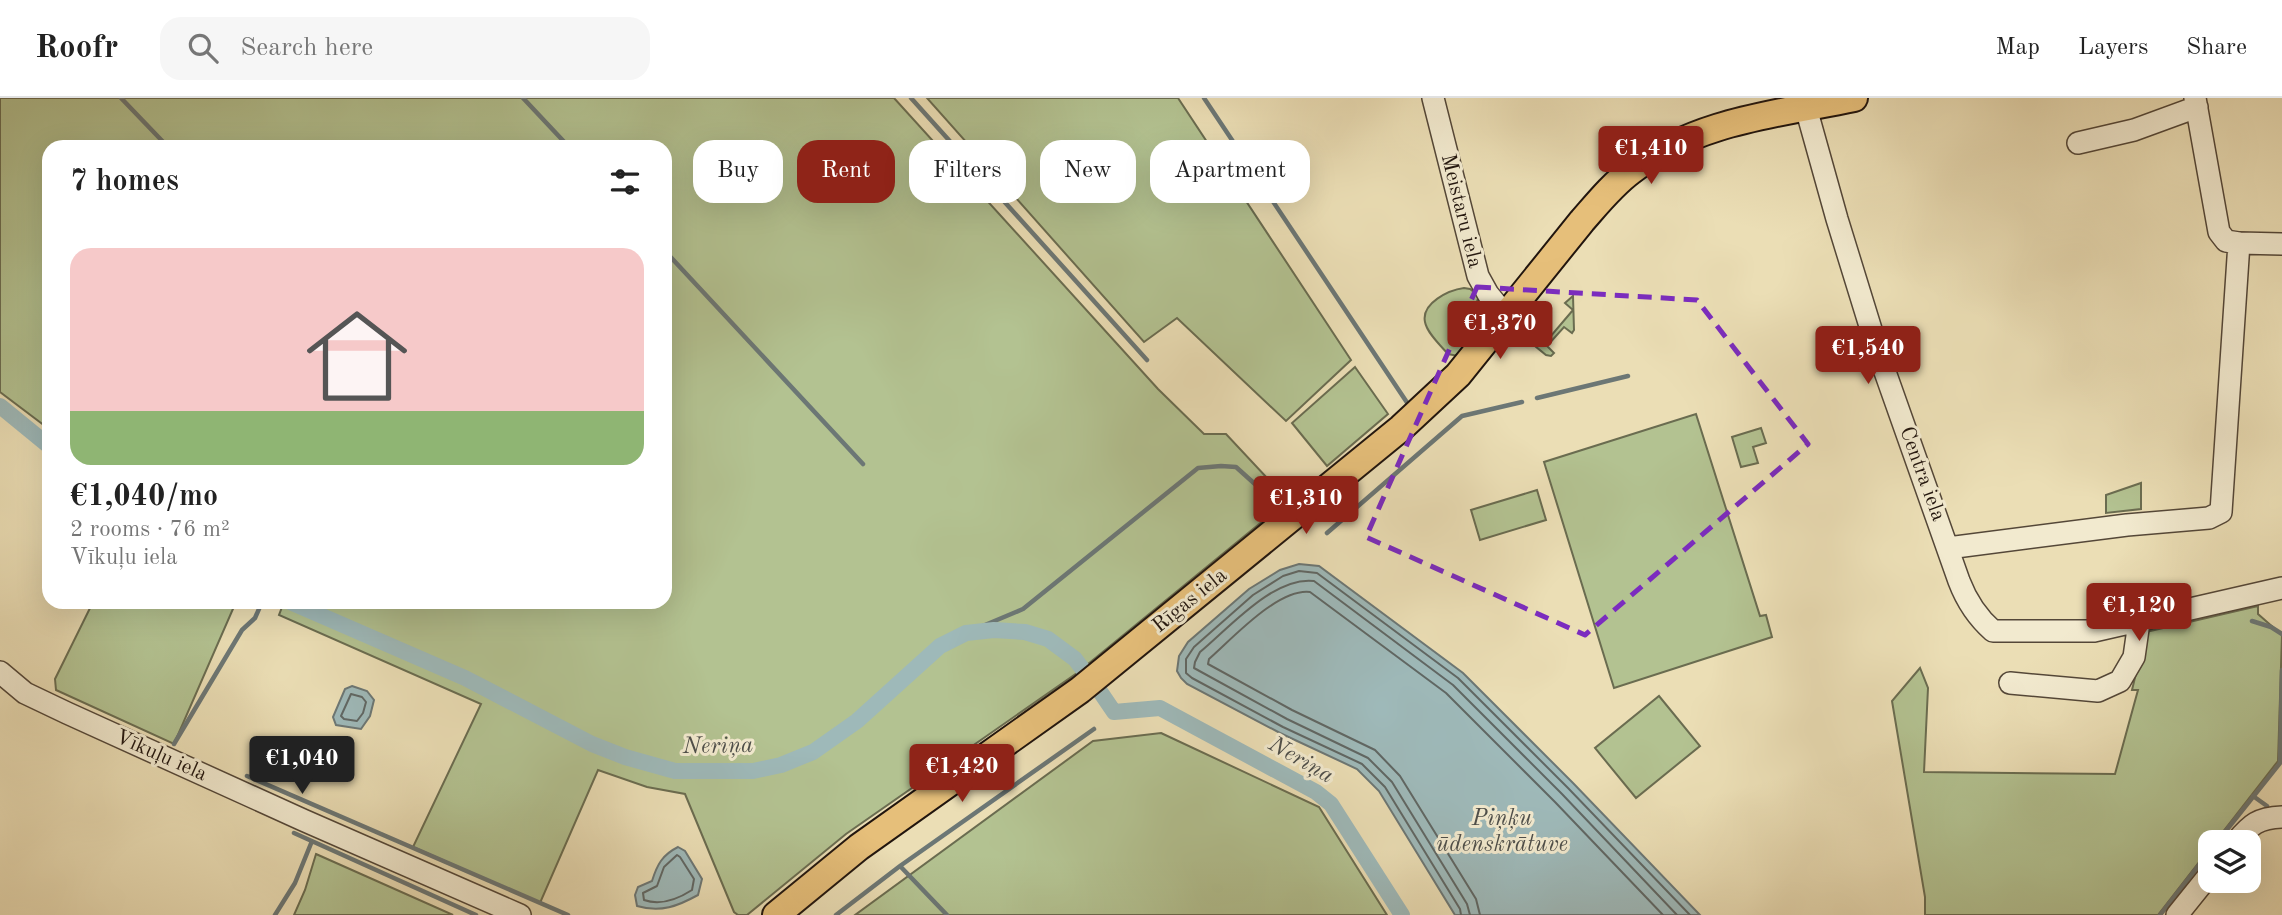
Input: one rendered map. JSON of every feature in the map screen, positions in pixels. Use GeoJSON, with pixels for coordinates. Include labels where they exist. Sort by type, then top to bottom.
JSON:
{"type":"FeatureCollection","features":[{"type":"Feature","properties":{"kind":"main road","name":"Rīgas iela"},"geometry":{"type":"LineString","coordinates":[[776,915],[859,847],[1080,690],[1401,428],[1458,374],[1582,221],[1631,171],[1662,150],[1706,130],[1854,98]]}},
{"type":"Feature","properties":{"kind":"street","name":"Meistaru iela"},"geometry":{"type":"LineString","coordinates":[[1433,98],[1478,276],[1488,295],[1506,316]]}},
{"type":"Feature","properties":{"kind":"street"},"geometry":{"type":"LineString","coordinates":[[2078,143],[2134,130],[2196,103],[2219,232],[2226,241],[2282,244]]}},
{"type":"Feature","properties":{"kind":"street","name":"Centra iela"},"geometry":{"type":"LineString","coordinates":[[1806,107],[1878,352],[1966,599],[1980,620],[1993,631],[2094,631],[2139,622]]}},
{"type":"Feature","properties":{"kind":"street"},"geometry":{"type":"LineString","coordinates":[[1948,548],[2127,525],[2209,518],[2221,513],[2239,243]]}},
{"type":"Feature","properties":{"kind":"street"},"geometry":{"type":"LineString","coordinates":[[2010,683],[2098,691],[2120,681],[2134,657],[2139,622],[2282,588]]}},
{"type":"Feature","properties":{"kind":"street","name":"Vīkuļu iela"},"geometry":{"type":"LineString","coordinates":[[0,671],[25,693],[67,713],[520,915]]}},
{"type":"Feature","properties":{"kind":"street"},"geometry":{"type":"LineString","coordinates":[[2246,830],[2265,818],[2282,817]]}},
{"type":"Feature","properties":{"kind":"street"},"geometry":{"type":"LineString","coordinates":[[2177,915],[2198,889]]}},
{"type":"Feature","properties":{"kind":"highlighted area"},"geometry":{"type":"Polygon","coordinates":[[[1477,287],[1697,300],[1808,444],[1585,635],[1366,537],[1477,287]]]}},
{"type":"Feature","properties":{"kind":"green space"},"geometry":{"type":"Polygon","coordinates":[[[0,98],[894,98],[932,140],[909,140],[909,203],[989,203],[1158,389],[1204,434],[1226,434],[1283,495],[1275,511],[1077,673],[846,834],[747,915],[738,915],[734,912],[685,794],[647,787],[598,770],[540,903],[413,847],[481,704],[279,615],[281,609],[672,609],[672,140],[42,140],[42,424],[0,392],[0,98]]]}},
{"type":"Feature","properties":{"kind":"green space"},"geometry":{"type":"Polygon","coordinates":[[[927,98],[1178,98],[1206,140],[1150,140],[1150,203],[1247,203],[1351,360],[1286,421],[1177,318],[1144,342],[1020,203],[1026,203],[1026,140],[964,140],[927,98]]]}},
{"type":"Feature","properties":{"kind":"green space"},"geometry":{"type":"Polygon","coordinates":[[[1464,288],[1479,296],[1475,307],[1474,333],[1458,356],[1448,354],[1435,339],[1426,326],[1425,315],[1437,299],[1451,291],[1464,288]]]}},
{"type":"Feature","properties":{"kind":"green space"},"geometry":{"type":"Polygon","coordinates":[[[1573,296],[1574,330],[1572,333],[1564,327],[1547,346],[1554,353],[1551,356],[1546,355],[1535,346],[1537,337],[1545,343],[1573,310],[1565,303],[1573,296]]]}},
{"type":"Feature","properties":{"kind":"green space"},"geometry":{"type":"Polygon","coordinates":[[[1355,367],[1388,414],[1327,466],[1292,423],[1355,367]]]}},
{"type":"Feature","properties":{"kind":"green space"},"geometry":{"type":"Polygon","coordinates":[[[1696,414],[1760,616],[1766,615],[1772,637],[1614,688],[1544,462],[1696,414]]]}},
{"type":"Feature","properties":{"kind":"green space"},"geometry":{"type":"Polygon","coordinates":[[[1761,428],[1766,443],[1753,447],[1758,463],[1741,467],[1732,437],[1761,428]]]}},
{"type":"Feature","properties":{"kind":"green space"},"geometry":{"type":"Polygon","coordinates":[[[2141,483],[2141,509],[2106,513],[2106,495],[2141,483]]]}},
{"type":"Feature","properties":{"kind":"green space"},"geometry":{"type":"Polygon","coordinates":[[[1537,490],[1546,520],[1480,540],[1471,510],[1537,490]]]}},
{"type":"Feature","properties":{"kind":"green space"},"geometry":{"type":"Polygon","coordinates":[[[2258,606],[2258,614],[2282,635],[2278,761],[2224,830],[2198,830],[2198,863],[2158,915],[1925,915],[1925,897],[1892,701],[1920,668],[1928,688],[1924,772],[2115,774],[2138,690],[2132,690],[2146,632],[2258,606]]]}},
{"type":"Feature","properties":{"kind":"green space"},"geometry":{"type":"Polygon","coordinates":[[[90,609],[233,609],[174,744],[56,690],[55,679],[90,609]]]}},
{"type":"Feature","properties":{"kind":"green space"},"geometry":{"type":"Polygon","coordinates":[[[1659,696],[1700,746],[1636,798],[1595,748],[1659,696]]]}},
{"type":"Feature","properties":{"kind":"green space"},"geometry":{"type":"Polygon","coordinates":[[[1161,733],[1319,807],[1387,915],[855,915],[1093,741],[1161,733]]]}},
{"type":"Feature","properties":{"kind":"green space"},"geometry":{"type":"Polygon","coordinates":[[[316,854],[453,915],[294,915],[316,854]]]}},
{"type":"Feature","properties":{"kind":"water","name":"Piņķu ūdenskrātuve"},"geometry":{"type":"Polygon","coordinates":[[[1299,564],[1319,566],[1463,673],[1700,915],[1455,915],[1379,791],[1357,769],[1280,733],[1187,684],[1177,671],[1179,656],[1188,642],[1249,589],[1280,570],[1299,564]]]}},
{"type":"Feature","properties":{"kind":"water"},"geometry":{"type":"Polygon","coordinates":[[[352,686],[367,691],[374,700],[370,716],[361,729],[336,725],[333,717],[345,689],[352,686]]]}},
{"type":"Feature","properties":{"kind":"water"},"geometry":{"type":"Polygon","coordinates":[[[678,847],[685,851],[702,879],[698,895],[669,907],[654,909],[637,906],[635,895],[638,887],[652,881],[661,861],[678,847]]]}},
{"type":"Feature","properties":{"kind":"waterway"},"geometry":{"type":"LineString","coordinates":[[121,98],[161,140]]}},
{"type":"Feature","properties":{"kind":"waterway"},"geometry":{"type":"LineString","coordinates":[[523,98],[562,140]]}},
{"type":"Feature","properties":{"kind":"waterway"},"geometry":{"type":"LineString","coordinates":[[911,98],[1147,360]]}},
{"type":"Feature","properties":{"kind":"waterway"},"geometry":{"type":"LineString","coordinates":[[1204,98],[1408,404]]}},
{"type":"Feature","properties":{"kind":"waterway"},"geometry":{"type":"LineString","coordinates":[[672,259],[863,464]]}},
{"type":"Feature","properties":{"kind":"waterway"},"geometry":{"type":"LineString","coordinates":[[1537,398],[1628,376]]}},
{"type":"Feature","properties":{"kind":"waterway"},"geometry":{"type":"LineString","coordinates":[[1327,533],[1462,416],[1522,402]]}},
{"type":"Feature","properties":{"kind":"waterway","name":"Neriņa"},"geometry":{"type":"LineString","coordinates":[[0,406],[42,440]]}},
{"type":"Feature","properties":{"kind":"waterway"},"geometry":{"type":"LineString","coordinates":[[966,633],[1023,609],[1198,468],[1236,467],[1266,494]]}},
{"type":"Feature","properties":{"kind":"waterway"},"geometry":{"type":"LineString","coordinates":[[174,744],[242,630],[255,618],[259,609]]}},
{"type":"Feature","properties":{"kind":"waterway","name":"Neriņa"},"geometry":{"type":"LineString","coordinates":[[306,609],[465,678],[592,744],[625,757],[675,771],[753,771],[781,765],[813,752],[857,721],[940,646],[966,633],[994,630],[1025,632],[1048,639],[1075,659],[1084,671]]}},
{"type":"Feature","properties":{"kind":"waterway"},"geometry":{"type":"LineString","coordinates":[[2252,621],[2282,634]]}},
{"type":"Feature","properties":{"kind":"waterway"},"geometry":{"type":"LineString","coordinates":[[2227,830],[2280,763],[2282,670]]}},
{"type":"Feature","properties":{"kind":"waterway","name":"Neriņa"},"geometry":{"type":"LineString","coordinates":[[1099,690],[1114,712],[1160,708],[1316,792],[1331,804],[1402,915]]}},
{"type":"Feature","properties":{"kind":"waterway"},"geometry":{"type":"LineString","coordinates":[[836,915],[900,866],[1094,729]]}},
{"type":"Feature","properties":{"kind":"waterway"},"geometry":{"type":"LineString","coordinates":[[247,776],[568,915]]}},
{"type":"Feature","properties":{"kind":"waterway"},"geometry":{"type":"LineString","coordinates":[[2253,796],[2267,806]]}},
{"type":"Feature","properties":{"kind":"waterway"},"geometry":{"type":"LineString","coordinates":[[294,833],[476,915]]}},
{"type":"Feature","properties":{"kind":"waterway"},"geometry":{"type":"LineString","coordinates":[[275,915],[295,883],[312,841]]}},
{"type":"Feature","properties":{"kind":"waterway"},"geometry":{"type":"LineString","coordinates":[[900,866],[947,915]]}},
{"type":"Feature","properties":{"kind":"waterway"},"geometry":{"type":"LineString","coordinates":[[2160,915],[2198,866]]}}]}
